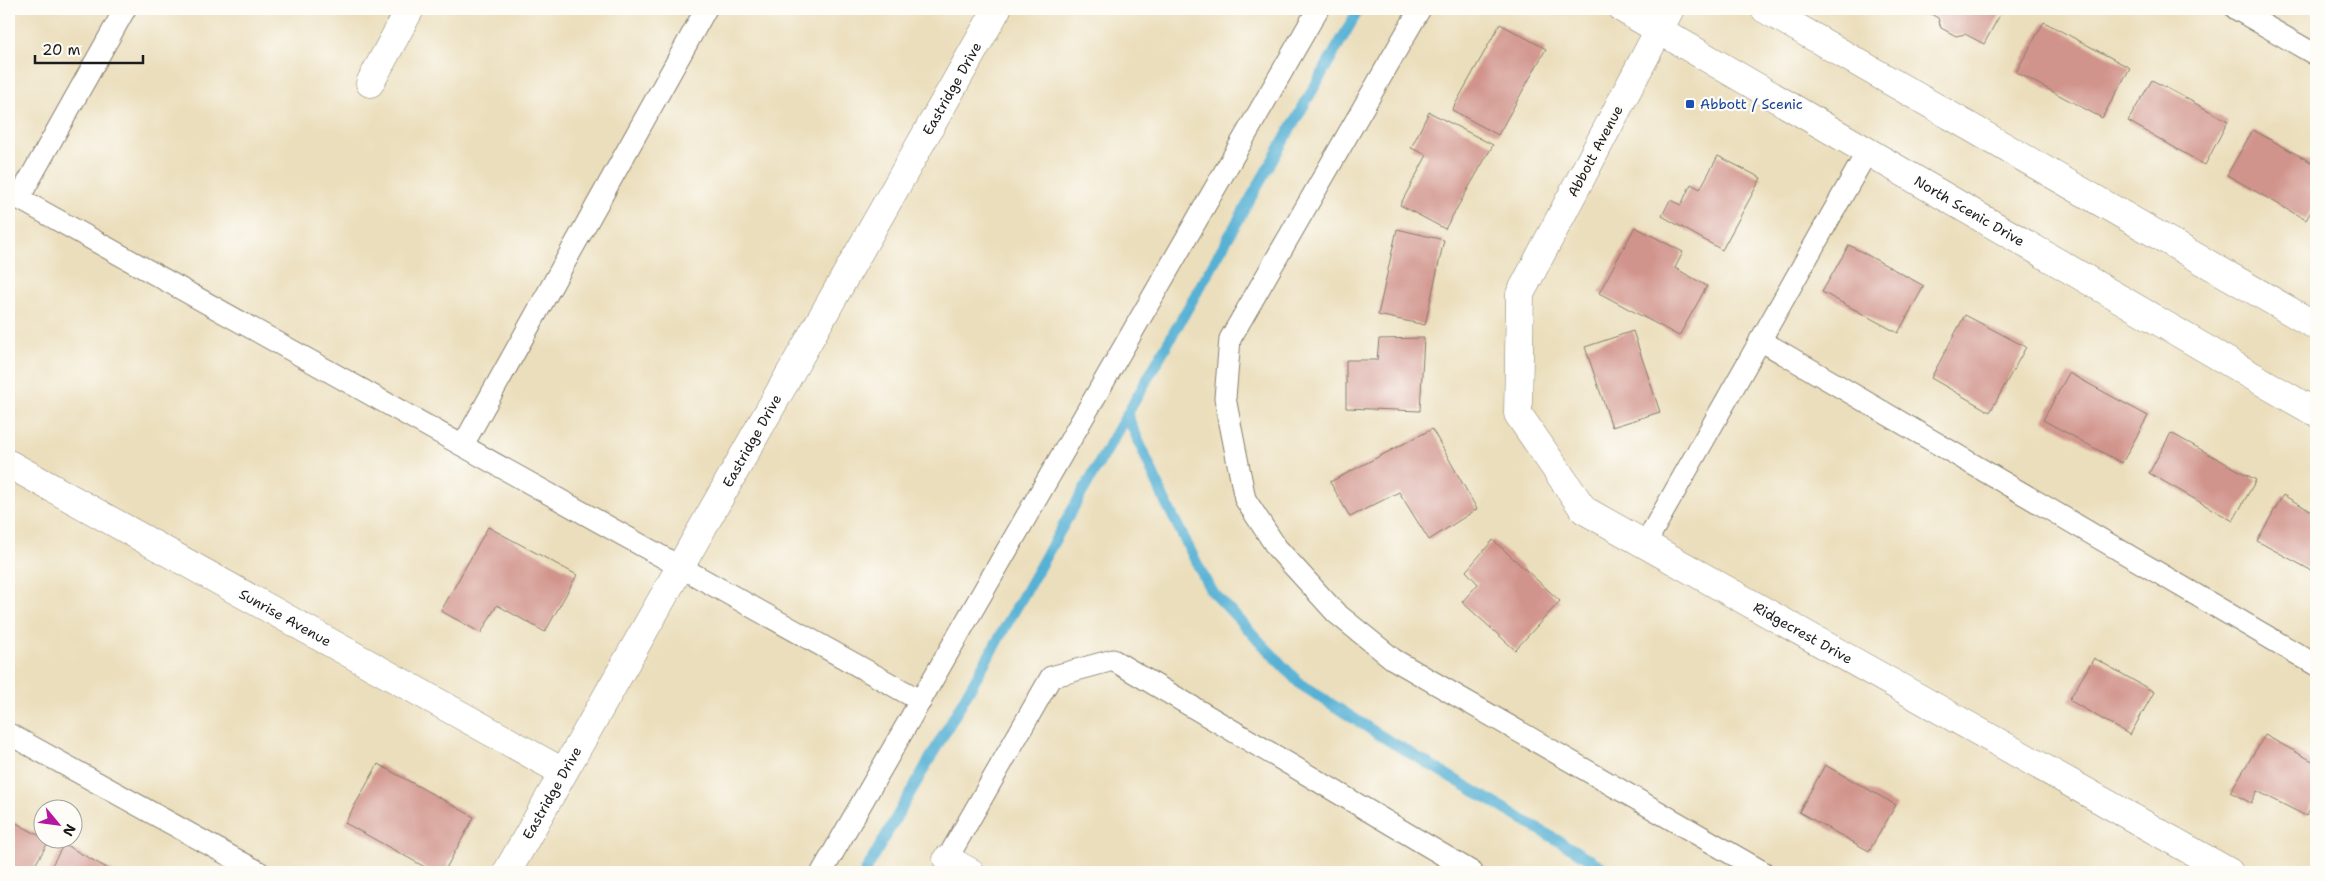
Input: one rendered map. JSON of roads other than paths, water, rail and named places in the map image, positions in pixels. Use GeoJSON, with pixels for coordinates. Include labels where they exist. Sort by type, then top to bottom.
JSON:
{"type":"FeatureCollection","features":[{"type":"Feature","properties":{"kind":"street"},"geometry":{"type":"LineString","coordinates":[[370,83],[410,9]]}},
{"type":"Feature","properties":{"kind":"street","name":"Eastridge Drive"},"geometry":{"type":"LineString","coordinates":[[507,872],[997,9]]}},
{"type":"Feature","properties":{"kind":"street","name":"North Scenic Drive"},"geometry":{"type":"LineString","coordinates":[[1623,9],[1665,20],[1867,152],[2316,413]]}},
{"type":"Feature","properties":{"kind":"street"},"geometry":{"type":"LineString","coordinates":[[1766,9],[2316,326]]}},
{"type":"Feature","properties":{"kind":"street","name":"Abbott Avenue"},"geometry":{"type":"LineString","coordinates":[[1520,294],[1665,20]]}},
{"type":"Feature","properties":{"kind":"street","name":"Ridgecrest Drive"},"geometry":{"type":"LineString","coordinates":[[1520,294],[1518,414],[1584,510],[2229,872]]}},
{"type":"Feature","properties":{"kind":"street","name":"Sunrise Avenue"},"geometry":{"type":"LineString","coordinates":[[9,464],[563,772]]}},
{"type":"Feature","properties":{"kind":"lane"},"geometry":{"type":"LineString","coordinates":[[125,9],[14,196],[680,565],[921,701]]}},
{"type":"Feature","properties":{"kind":"lane"},"geometry":{"type":"LineString","coordinates":[[463,445],[706,9]]}},
{"type":"Feature","properties":{"kind":"lane"},"geometry":{"type":"LineString","coordinates":[[822,872],[1318,9]]}},
{"type":"Feature","properties":{"kind":"lane"},"geometry":{"type":"LineString","coordinates":[[1420,9],[1230,340],[1225,398],[1244,499],[1277,548],[1336,613],[1393,659],[1763,872]]}},
{"type":"Feature","properties":{"kind":"lane"},"geometry":{"type":"LineString","coordinates":[[2236,9],[2316,55]]}},
{"type":"Feature","properties":{"kind":"lane"},"geometry":{"type":"LineString","coordinates":[[1645,544],[1867,152]]}},
{"type":"Feature","properties":{"kind":"lane"},"geometry":{"type":"LineString","coordinates":[[1760,340],[2316,665]]}},
{"type":"Feature","properties":{"kind":"lane"},"geometry":{"type":"LineString","coordinates":[[958,866],[1051,677],[1112,660],[1472,872]]}},
{"type":"Feature","properties":{"kind":"lane"},"geometry":{"type":"LineString","coordinates":[[9,734],[258,872]]}},
{"type":"Feature","properties":{"kind":"waterway"},"geometry":{"type":"LineString","coordinates":[[865,872],[1359,9]]}},
{"type":"Feature","properties":{"kind":"waterway"},"geometry":{"type":"LineString","coordinates":[[1127,415],[1165,501],[1210,589],[1300,684],[1378,734],[1611,872]]}},
{"type":"Feature","properties":{"kind":"place","name":"Abbott / Scenic"},"geometry":{"type":"Point","coordinates":[1690,104]}}]}
